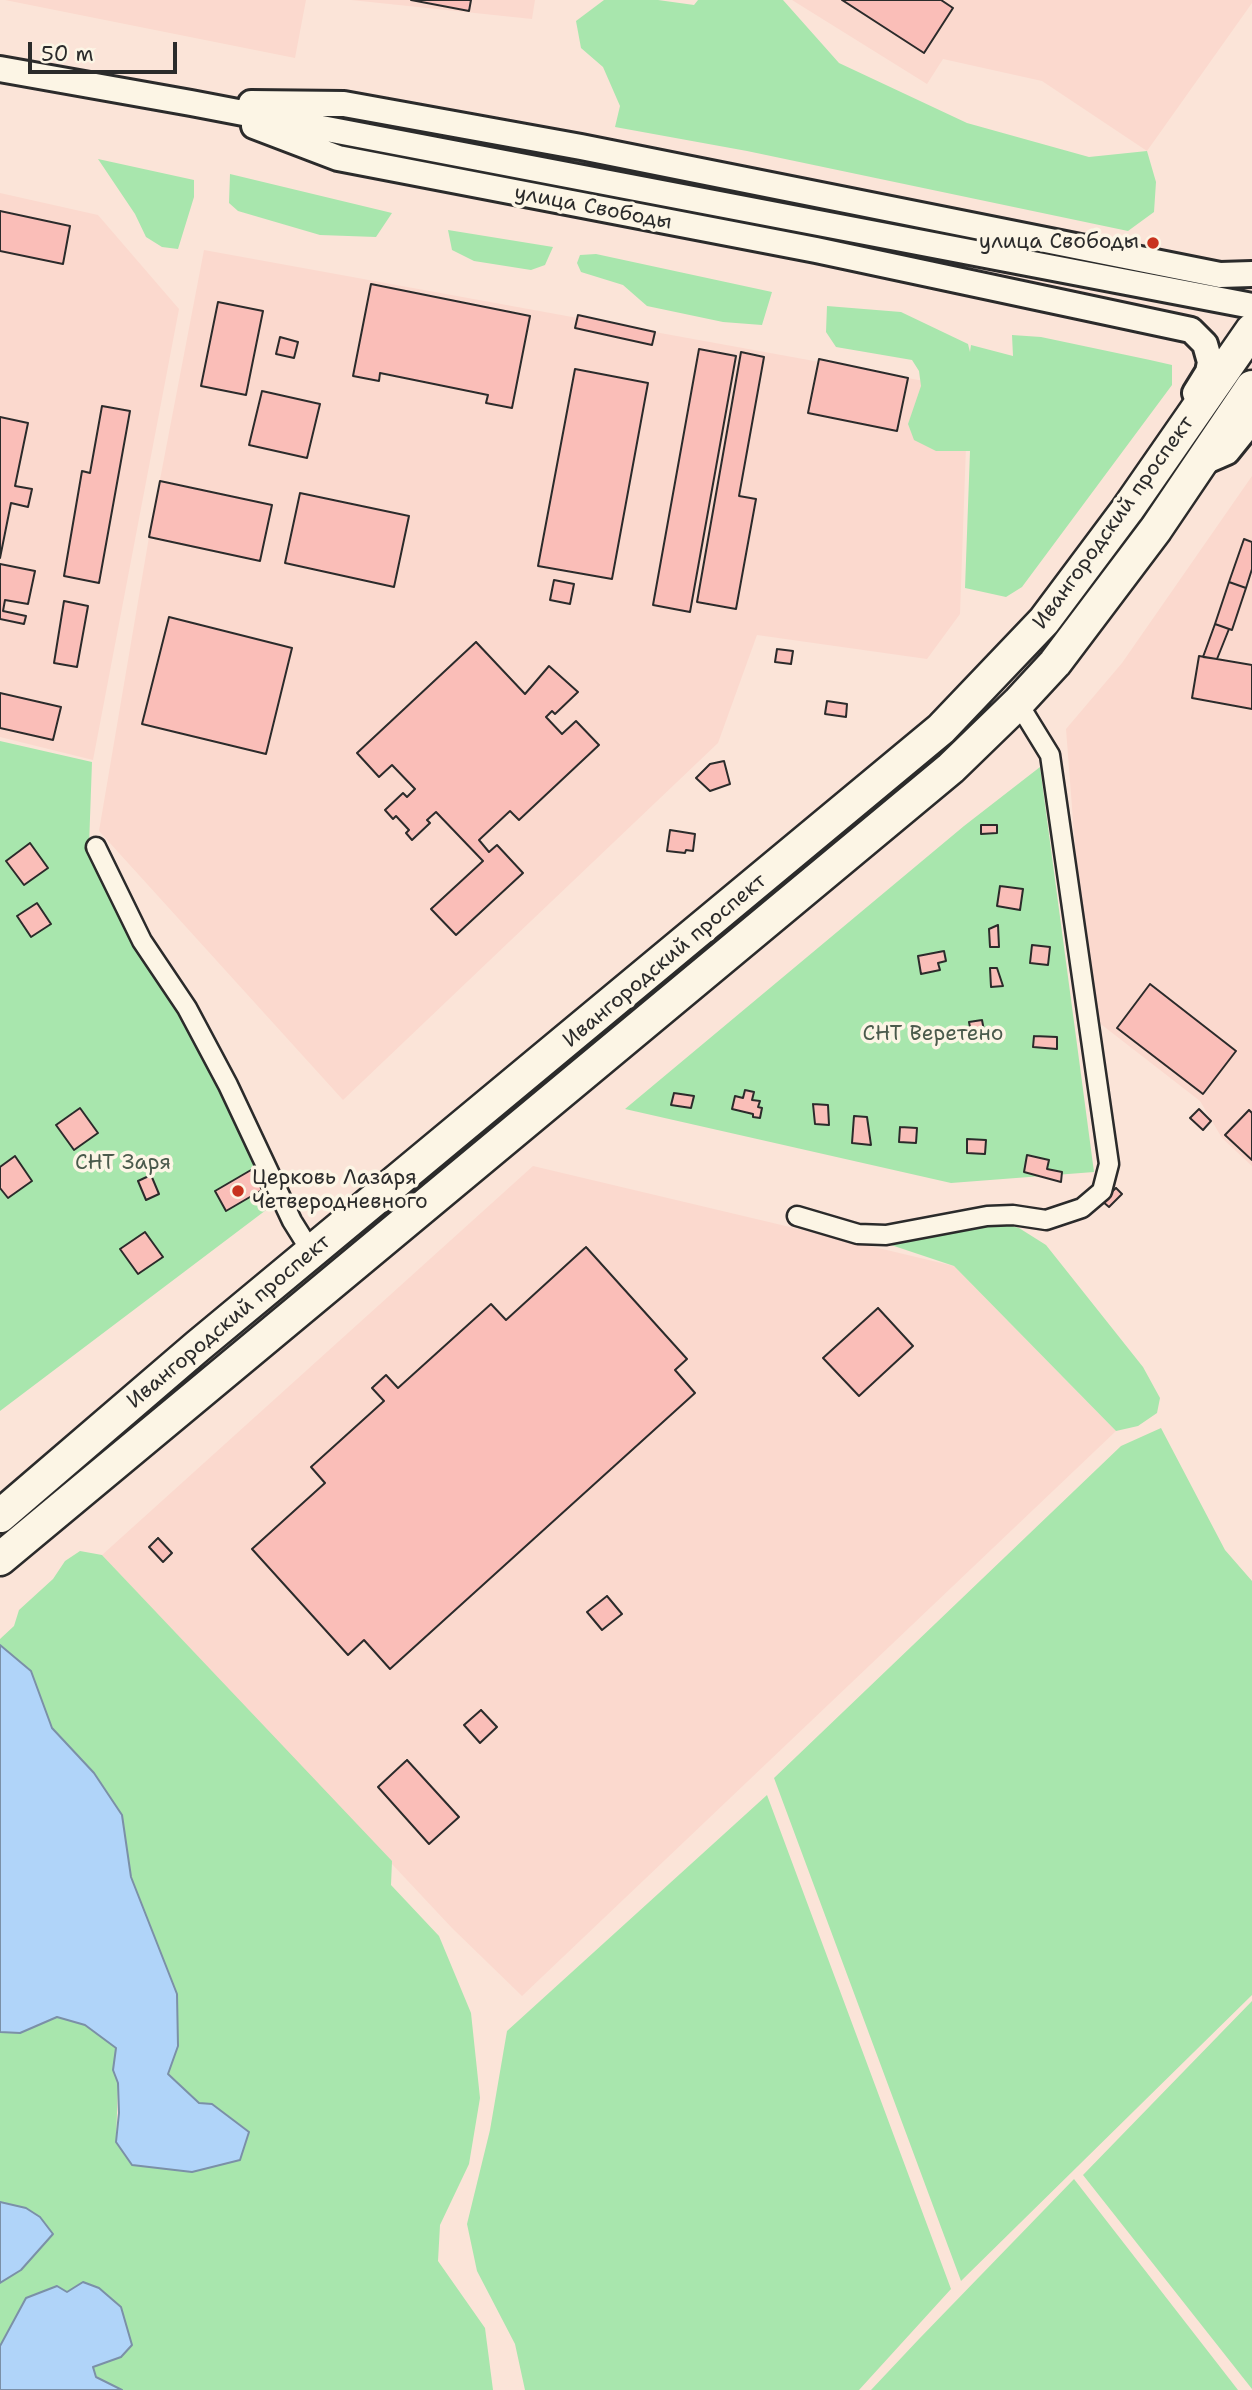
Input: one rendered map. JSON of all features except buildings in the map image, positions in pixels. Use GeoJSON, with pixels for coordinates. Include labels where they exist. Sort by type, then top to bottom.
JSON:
{"type":"FeatureCollection","features":[{"type":"Feature","properties":{"kind":"highway","name":"Ивангородский проспект"},"geometry":{"type":"LineString","coordinates":[[0,1516],[941,729],[1044,621],[1252,330]]}},
{"type":"Feature","properties":{"kind":"highway","name":"Ивангородский проспект"},"geometry":{"type":"LineString","coordinates":[[0,1559],[951,768],[1055,663],[1200,464],[1252,387]]}},
{"type":"Feature","properties":{"kind":"main road","name":"улица Свободы"},"geometry":{"type":"LineString","coordinates":[[0,69],[1032,262],[1252,306]]}},
{"type":"Feature","properties":{"kind":"main road","name":"улица Свободы"},"geometry":{"type":"LineString","coordinates":[[191,103],[344,104],[595,150],[1220,275],[1252,274]]}},
{"type":"Feature","properties":{"kind":"main road","name":"улица Свободы"},"geometry":{"type":"LineString","coordinates":[[191,103],[338,158],[829,253],[1191,330],[1200,336],[1208,352],[1208,372],[1167,438],[1166,453]]}},
{"type":"Feature","properties":{"kind":"main road"},"geometry":{"type":"LineString","coordinates":[[1200,464],[1227,452],[1252,421]]}},
{"type":"Feature","properties":{"kind":"street"},"geometry":{"type":"LineString","coordinates":[[797,1216],[858,1234],[886,1235],[987,1216],[1013,1215],[1046,1220],[1082,1208],[1102,1191],[1109,1164],[1050,755],[1018,703]]}},
{"type":"Feature","properties":{"kind":"street"},"geometry":{"type":"LineString","coordinates":[[96,847],[142,941],[199,1030],[292,1221],[312,1253]]}},
{"type":"Feature","properties":{"kind":"shaded area"},"geometry":{"type":"Polygon","coordinates":[[[5,0],[306,0],[295,58],[5,0]]]}},
{"type":"Feature","properties":{"kind":"shaded area"},"geometry":{"type":"Polygon","coordinates":[[[351,0],[535,0],[532,19],[351,0]]]}},
{"type":"Feature","properties":{"kind":"shaded area"},"geometry":{"type":"Polygon","coordinates":[[[792,0],[1252,0],[1252,3],[1147,151],[1042,81],[943,59],[927,84],[792,0]]]}},
{"type":"Feature","properties":{"kind":"shaded area"},"geometry":{"type":"Polygon","coordinates":[[[0,193],[98,215],[179,309],[93,760],[0,737],[0,193]]]}},
{"type":"Feature","properties":{"kind":"shaded area"},"geometry":{"type":"Polygon","coordinates":[[[204,250],[968,389],[960,614],[927,659],[757,635],[718,743],[343,1100],[99,831],[149,537],[204,250]]]}},
{"type":"Feature","properties":{"kind":"shaded area"},"geometry":{"type":"Polygon","coordinates":[[[1252,476],[1252,1166],[1222,1138],[1200,1101],[1093,1018],[1079,899],[1066,729],[1122,663],[1252,476]]]}},
{"type":"Feature","properties":{"kind":"shaded area"},"geometry":{"type":"Polygon","coordinates":[[[533,1166],[954,1266],[1116,1431],[522,1996],[452,1928],[102,1555],[533,1166]]]}},
{"type":"Feature","properties":{"kind":"green space"},"geometry":{"type":"Polygon","coordinates":[[[604,0],[658,0],[694,5],[698,0],[783,0],[839,63],[967,123],[1089,157],[1147,151],[1156,182],[1154,212],[1128,231],[747,151],[615,127],[620,106],[603,67],[581,48],[576,21],[604,0]]]}},
{"type":"Feature","properties":{"kind":"green space"},"geometry":{"type":"Polygon","coordinates":[[[98,159],[194,180],[194,197],[178,249],[162,247],[146,237],[135,214],[98,159]]]}},
{"type":"Feature","properties":{"kind":"green space"},"geometry":{"type":"Polygon","coordinates":[[[230,174],[392,213],[376,237],[320,235],[238,211],[229,203],[230,174]]]}},
{"type":"Feature","properties":{"kind":"green space"},"geometry":{"type":"Polygon","coordinates":[[[448,230],[553,247],[545,265],[531,270],[474,261],[452,250],[448,230]]]}},
{"type":"Feature","properties":{"kind":"green space"},"geometry":{"type":"Polygon","coordinates":[[[596,254],[772,292],[762,325],[723,322],[647,306],[623,285],[581,272],[577,263],[580,255],[596,254]]]}},
{"type":"Feature","properties":{"kind":"green space"},"geometry":{"type":"Polygon","coordinates":[[[827,306],[901,312],[968,344],[970,352],[971,345],[1013,356],[1012,335],[1041,337],[1172,365],[1172,385],[1022,587],[1006,597],[965,588],[970,451],[936,451],[914,440],[908,424],[921,386],[919,371],[912,360],[836,347],[826,332],[827,306]]]}},
{"type":"Feature","properties":{"kind":"green space","name":"СНТ Заря"},"geometry":{"type":"Polygon","coordinates":[[[0,741],[92,762],[89,846],[96,869],[232,1108],[278,1201],[0,1411],[0,741]]]}},
{"type":"Feature","properties":{"kind":"green space","name":"СНТ Веретено"},"geometry":{"type":"Polygon","coordinates":[[[1040,767],[1094,1172],[951,1183],[625,1109],[964,826],[1040,767]]]}},
{"type":"Feature","properties":{"kind":"green space"},"geometry":{"type":"Polygon","coordinates":[[[1000,1223],[1019,1228],[1046,1245],[1143,1367],[1160,1398],[1157,1413],[1138,1426],[1116,1431],[954,1266],[876,1240],[1000,1223]]]}},
{"type":"Feature","properties":{"kind":"green space"},"geometry":{"type":"Polygon","coordinates":[[[1161,1428],[1225,1550],[1252,1581],[1252,1995],[961,2281],[774,1778],[1121,1446],[1161,1428]]]}},
{"type":"Feature","properties":{"kind":"green space"},"geometry":{"type":"Polygon","coordinates":[[[80,1551],[102,1555],[392,1861],[391,1885],[439,1936],[471,2013],[480,2098],[469,2164],[440,2225],[438,2261],[485,2328],[493,2390],[122,2390],[96,2376],[93,2366],[121,2357],[67,2292],[26,2298],[0,2346],[0,2283],[21,2269],[26,2208],[0,2202],[0,2032],[20,2033],[57,2017],[85,2025],[116,2048],[113,2070],[118,2083],[116,2142],[192,2172],[240,2160],[249,2133],[199,2103],[168,2074],[178,2046],[177,1994],[131,1877],[122,1815],[94,1773],[52,1728],[31,1671],[0,1645],[0,1639],[14,1626],[19,1610],[53,1579],[65,1561],[80,1551]]]}},
{"type":"Feature","properties":{"kind":"green space"},"geometry":{"type":"Polygon","coordinates":[[[767,1795],[951,2289],[859,2390],[525,2390],[515,2344],[477,2271],[467,2224],[490,2130],[507,2031],[767,1795]]]}},
{"type":"Feature","properties":{"kind":"green space"},"geometry":{"type":"Polygon","coordinates":[[[1252,2001],[1252,2389],[1083,2175],[1252,2001]]]}},
{"type":"Feature","properties":{"kind":"green space"},"geometry":{"type":"Polygon","coordinates":[[[1074,2179],[1238,2390],[871,2390],[919,2339],[1074,2179]]]}},
{"type":"Feature","properties":{"kind":"water"},"geometry":{"type":"Polygon","coordinates":[[[0,1645],[31,1671],[52,1728],[94,1773],[122,1815],[131,1877],[177,1994],[178,2046],[168,2074],[199,2103],[212,2104],[249,2132],[240,2160],[192,2172],[132,2165],[116,2142],[118,2083],[113,2070],[116,2048],[85,2025],[57,2017],[20,2033],[0,2032],[0,1645]]]}},
{"type":"Feature","properties":{"kind":"water"},"geometry":{"type":"Polygon","coordinates":[[[0,2202],[26,2208],[40,2217],[53,2234],[21,2270],[0,2283],[0,2202]]]}},
{"type":"Feature","properties":{"kind":"water"},"geometry":{"type":"Polygon","coordinates":[[[83,2282],[99,2288],[121,2307],[132,2345],[121,2357],[93,2367],[96,2377],[122,2390],[0,2390],[0,2346],[26,2298],[57,2286],[67,2292],[83,2282]]]}},
{"type":"Feature","properties":{"kind":"place","name":"улица Свободы"},"geometry":{"type":"Point","coordinates":[1153,243]}},
{"type":"Feature","properties":{"kind":"place","name":"Церковь Лазаря Четверодневного"},"geometry":{"type":"Point","coordinates":[238,1191]}}]}
